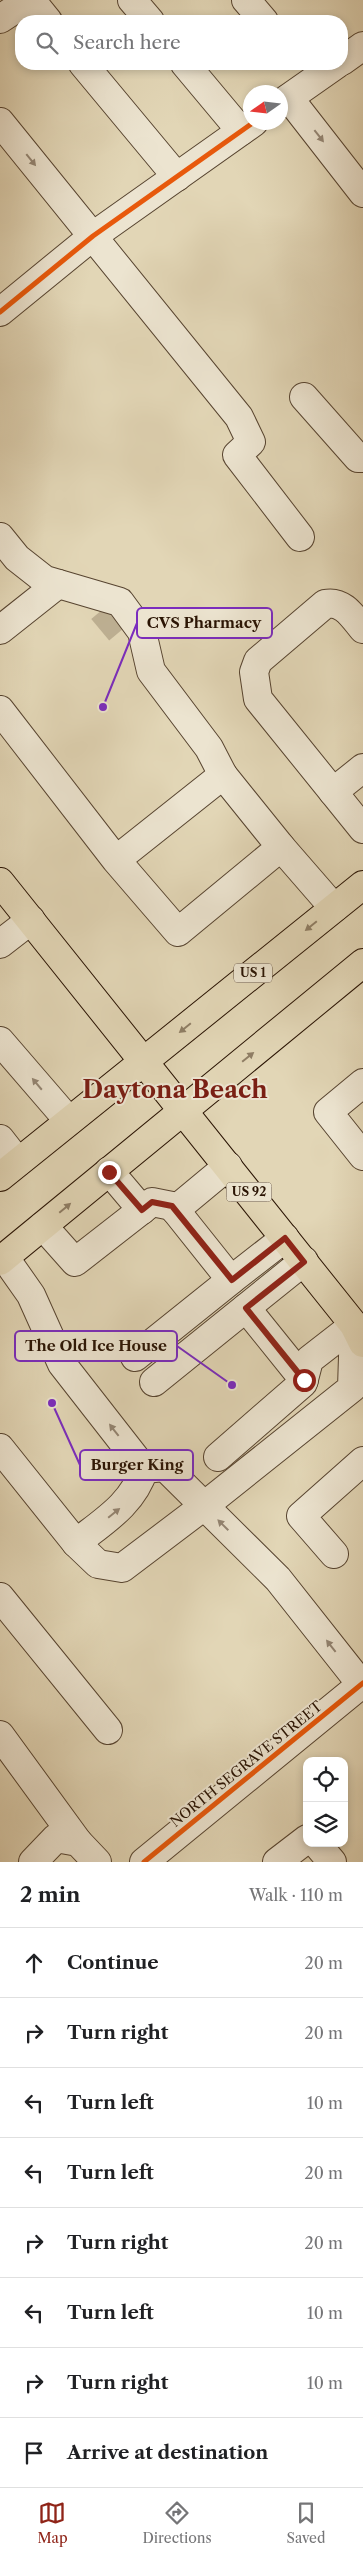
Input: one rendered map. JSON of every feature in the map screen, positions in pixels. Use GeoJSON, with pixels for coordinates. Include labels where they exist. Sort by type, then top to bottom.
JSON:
{"type":"FeatureCollection","features":[{"type":"Feature","properties":{"kind":"main road","name":"US 92"},"geometry":{"type":"LineString","coordinates":[[0,882],[184,1110],[360,1333]]}},
{"type":"Feature","properties":{"kind":"main road","name":"US 1"},"geometry":{"type":"LineString","coordinates":[[9,1170],[363,884]]}},
{"type":"Feature","properties":{"kind":"main road"},"geometry":{"type":"LineString","coordinates":[[2,1259],[363,963]]}},
{"type":"Feature","properties":{"kind":"street"},"geometry":{"type":"LineString","coordinates":[[0,19],[30,0],[43,15]]}},
{"type":"Feature","properties":{"kind":"street"},"geometry":{"type":"LineString","coordinates":[[132,0],[145,15]]}},
{"type":"Feature","properties":{"kind":"street"},"geometry":{"type":"LineString","coordinates":[[246,0],[259,15]]}},
{"type":"Feature","properties":{"kind":"street"},"geometry":{"type":"LineString","coordinates":[[348,57],[363,46]]}},
{"type":"Feature","properties":{"kind":"street"},"geometry":{"type":"LineString","coordinates":[[88,70],[177,177]]}},
{"type":"Feature","properties":{"kind":"street"},"geometry":{"type":"LineString","coordinates":[[191,70],[243,122]]}},
{"type":"Feature","properties":{"kind":"street"},"geometry":{"type":"LineString","coordinates":[[288,97],[307,72]]}},
{"type":"Feature","properties":{"kind":"street"},"geometry":{"type":"LineString","coordinates":[[288,105],[363,193]]}},
{"type":"Feature","properties":{"kind":"street"},"geometry":{"type":"LineString","coordinates":[[0,122],[240,417],[251,442],[237,455],[300,537]]}},
{"type":"Feature","properties":{"kind":"street"},"geometry":{"type":"LineString","coordinates":[[0,312],[93,236],[244,130]]}},
{"type":"Feature","properties":{"kind":"street"},"geometry":{"type":"LineString","coordinates":[[304,397],[358,458],[363,458]]}},
{"type":"Feature","properties":{"kind":"street"},"geometry":{"type":"LineString","coordinates":[[0,537],[17,558],[45,580],[96,602],[120,602],[142,632],[151,671]]}},
{"type":"Feature","properties":{"kind":"street"},"geometry":{"type":"LineString","coordinates":[[0,630],[58,584]]}},
{"type":"Feature","properties":{"kind":"street"},"geometry":{"type":"LineString","coordinates":[[363,629],[344,607],[332,602],[325,604],[258,661],[254,672],[258,699],[363,829]]}},
{"type":"Feature","properties":{"kind":"street"},"geometry":{"type":"LineString","coordinates":[[122,634],[209,748],[223,775],[281,847],[334,908]]}},
{"type":"Feature","properties":{"kind":"street"},"geometry":{"type":"LineString","coordinates":[[0,710],[116,860],[178,932],[281,847]]}},
{"type":"Feature","properties":{"kind":"street"},"geometry":{"type":"LineString","coordinates":[[333,792],[363,768]]}},
{"type":"Feature","properties":{"kind":"street"},"geometry":{"type":"LineString","coordinates":[[116,860],[223,775]]}},
{"type":"Feature","properties":{"kind":"street"},"geometry":{"type":"LineString","coordinates":[[0,944],[31,920]]}},
{"type":"Feature","properties":{"kind":"street"},"geometry":{"type":"LineString","coordinates":[[0,1041],[69,1121]]}},
{"type":"Feature","properties":{"kind":"street"},"geometry":{"type":"LineString","coordinates":[[363,1083],[328,1112],[363,1156]]}},
{"type":"Feature","properties":{"kind":"street"},"geometry":{"type":"LineString","coordinates":[[0,1139],[9,1170]]}},
{"type":"Feature","properties":{"kind":"street"},"geometry":{"type":"LineString","coordinates":[[175,1210],[228,1166]]}},
{"type":"Feature","properties":{"kind":"street"},"geometry":{"type":"LineString","coordinates":[[109,1172],[142,1210]]}},
{"type":"Feature","properties":{"kind":"street"},"geometry":{"type":"LineString","coordinates":[[44,1226],[75,1262],[152,1202],[172,1206],[232,1280]]}},
{"type":"Feature","properties":{"kind":"street"},"geometry":{"type":"LineString","coordinates":[[135,1357],[285,1238]]}},
{"type":"Feature","properties":{"kind":"street"},"geometry":{"type":"LineString","coordinates":[[2,1259],[31,1295],[154,1468],[204,1506],[278,1579],[362,1684]]}},
{"type":"Feature","properties":{"kind":"street"},"geometry":{"type":"LineString","coordinates":[[154,1382],[304,1262]]}},
{"type":"Feature","properties":{"kind":"street"},"geometry":{"type":"LineString","coordinates":[[246,1308],[304,1380]]}},
{"type":"Feature","properties":{"kind":"street"},"geometry":{"type":"LineString","coordinates":[[218,1457],[304,1380],[309,1360],[360,1333]]}},
{"type":"Feature","properties":{"kind":"street"},"geometry":{"type":"LineString","coordinates":[[0,1448],[76,1543],[98,1564],[122,1568],[204,1506],[352,1388],[360,1333]]}},
{"type":"Feature","properties":{"kind":"street"},"geometry":{"type":"LineString","coordinates":[[334,1554],[300,1516],[363,1460]]}},
{"type":"Feature","properties":{"kind":"street"},"geometry":{"type":"LineString","coordinates":[[76,1543],[127,1502],[139,1484],[154,1468]]}},
{"type":"Feature","properties":{"kind":"street"},"geometry":{"type":"LineString","coordinates":[[0,1598],[108,1730]]}},
{"type":"Feature","properties":{"kind":"street","name":"NORTH SEGRAVE STREET"},"geometry":{"type":"LineString","coordinates":[[144,1862],[362,1684]]}},
{"type":"Feature","properties":{"kind":"street"},"geometry":{"type":"LineString","coordinates":[[0,1735],[78,1842],[97,1862]]}},
{"type":"Feature","properties":{"kind":"street"},"geometry":{"type":"LineString","coordinates":[[33,1862],[56,1838],[78,1842]]}},
{"type":"Feature","properties":{"kind":"street"},"geometry":{"type":"LineString","coordinates":[[277,1862],[303,1842]]}},
{"type":"Feature","properties":{"kind":"street"},"geometry":{"type":"LineString","coordinates":[[319,1847],[332,1862]]}},
{"type":"Feature","properties":{"kind":"tunnel"},"geometry":{"type":"LineString","coordinates":[[102,610],[122,634]]}},
{"type":"Feature","properties":{"kind":"cycle path"},"geometry":{"type":"LineString","coordinates":[[0,312],[93,236],[243,130]]}},
{"type":"Feature","properties":{"kind":"cycle path"},"geometry":{"type":"LineString","coordinates":[[144,1862],[363,1683]]}},
{"type":"Feature","properties":{"kind":"place","name":"CVS Pharmacy"},"geometry":{"type":"Point","coordinates":[103,707]}},
{"type":"Feature","properties":{"kind":"place","name":"The Old Ice House"},"geometry":{"type":"Point","coordinates":[232,1385]}},
{"type":"Feature","properties":{"kind":"place","name":"Burger King"},"geometry":{"type":"Point","coordinates":[52,1403]}},
{"type":"Feature","properties":{"kind":"district","name":"Daytona Beach"},"geometry":{"type":"Point","coordinates":[175,1090]}},
{"type":"Feature","properties":{"kind":"route"},"geometry":{"type":"LineString","coordinates":[[109,1172],[142,1210],[152,1202],[172,1206],[232,1280],[285,1238],[304,1262],[246,1308],[304,1380]]}}]}
